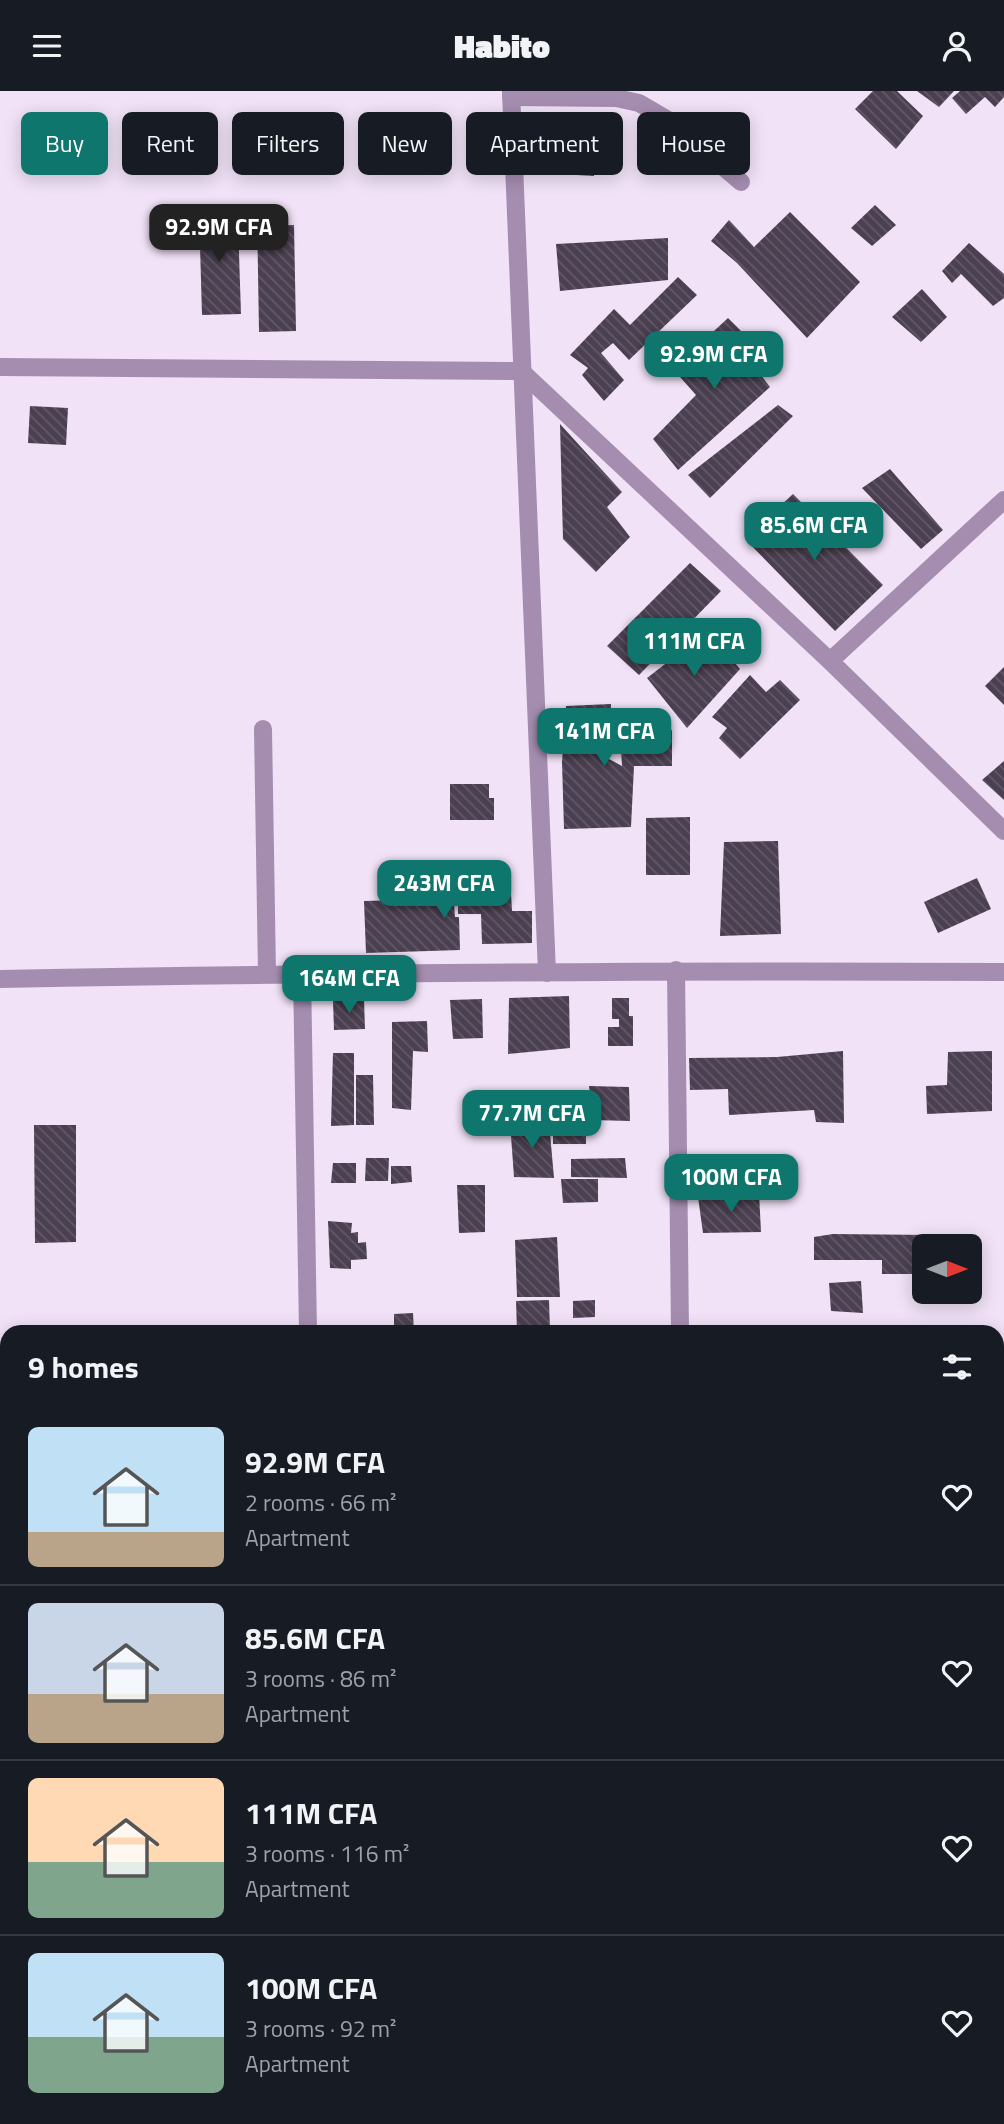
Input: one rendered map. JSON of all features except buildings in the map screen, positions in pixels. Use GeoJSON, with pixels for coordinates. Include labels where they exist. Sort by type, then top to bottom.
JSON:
{"type":"FeatureCollection","features":[{"type":"Feature","properties":{"kind":"street"},"geometry":{"type":"LineString","coordinates":[[547,973],[511,94],[615,99],[639,103],[668,120],[741,182]]}},
{"type":"Feature","properties":{"kind":"street"},"geometry":{"type":"LineString","coordinates":[[0,367],[521,372],[830,661],[1004,831]]}},
{"type":"Feature","properties":{"kind":"street"},"geometry":{"type":"LineString","coordinates":[[830,661],[1004,500]]}},
{"type":"Feature","properties":{"kind":"street"},"geometry":{"type":"LineString","coordinates":[[264,729],[267,974]]}},
{"type":"Feature","properties":{"kind":"street"},"geometry":{"type":"LineString","coordinates":[[676,970],[680,1325]]}},
{"type":"Feature","properties":{"kind":"street"},"geometry":{"type":"LineString","coordinates":[[0,979],[676,970],[1004,972]]}},
{"type":"Feature","properties":{"kind":"street"},"geometry":{"type":"LineString","coordinates":[[302,973],[308,1325]]}}]}
